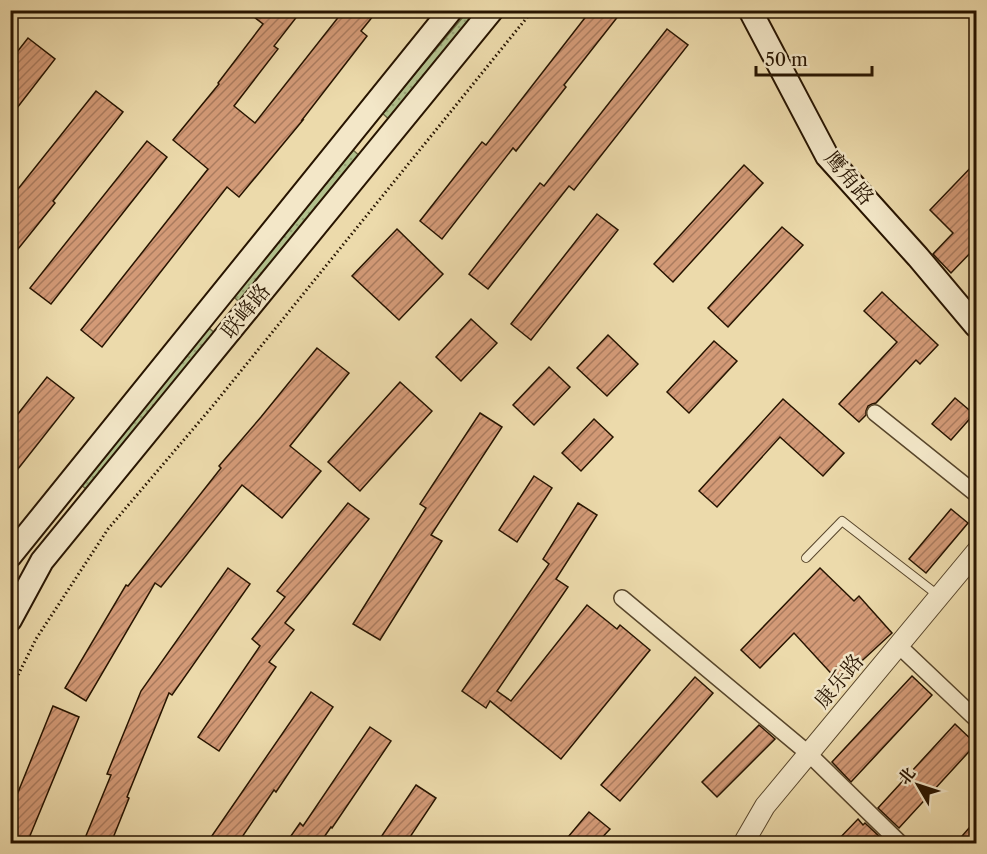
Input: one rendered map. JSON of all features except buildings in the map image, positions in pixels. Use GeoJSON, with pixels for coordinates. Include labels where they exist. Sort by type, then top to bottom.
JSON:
{"type":"FeatureCollection","features":[{"type":"Feature","properties":{"kind":"main road","name":"联峰路"},"geometry":{"type":"LineString","coordinates":[[10,556],[451,10]]}},
{"type":"Feature","properties":{"kind":"main road","name":"联峰路"},"geometry":{"type":"LineString","coordinates":[[10,620],[42,561],[492,10]]}},
{"type":"Feature","properties":{"kind":"main road","name":"鹰角路"},"geometry":{"type":"LineString","coordinates":[[750,10],[827,156],[918,257],[976,326]]}},
{"type":"Feature","properties":{"kind":"street"},"geometry":{"type":"LineString","coordinates":[[875,413],[976,494]]}},
{"type":"Feature","properties":{"kind":"street","name":"康乐路"},"geometry":{"type":"LineString","coordinates":[[743,843],[765,806],[976,552]]}},
{"type":"Feature","properties":{"kind":"street"},"geometry":{"type":"LineString","coordinates":[[622,598],[809,754],[901,843]]}},
{"type":"Feature","properties":{"kind":"street"},"geometry":{"type":"LineString","coordinates":[[899,646],[976,719]]}},
{"type":"Feature","properties":{"kind":"lane"},"geometry":{"type":"LineString","coordinates":[[806,558],[842,521],[940,597]]}},
{"type":"Feature","properties":{"kind":"path"},"geometry":{"type":"LineString","coordinates":[[10,691],[36,639],[108,530],[211,408],[533,10]]}},
{"type":"Feature","properties":{"kind":"green space"},"geometry":{"type":"Polygon","coordinates":[[[468,11],[482,11],[391,121],[382,113],[468,11]]]}},
{"type":"Feature","properties":{"kind":"green space"},"geometry":{"type":"Polygon","coordinates":[[[353,150],[361,157],[241,304],[233,296],[353,150]]]}},
{"type":"Feature","properties":{"kind":"green space"},"geometry":{"type":"Polygon","coordinates":[[[209,328],[217,335],[90,492],[81,485],[209,328]]]}}]}
